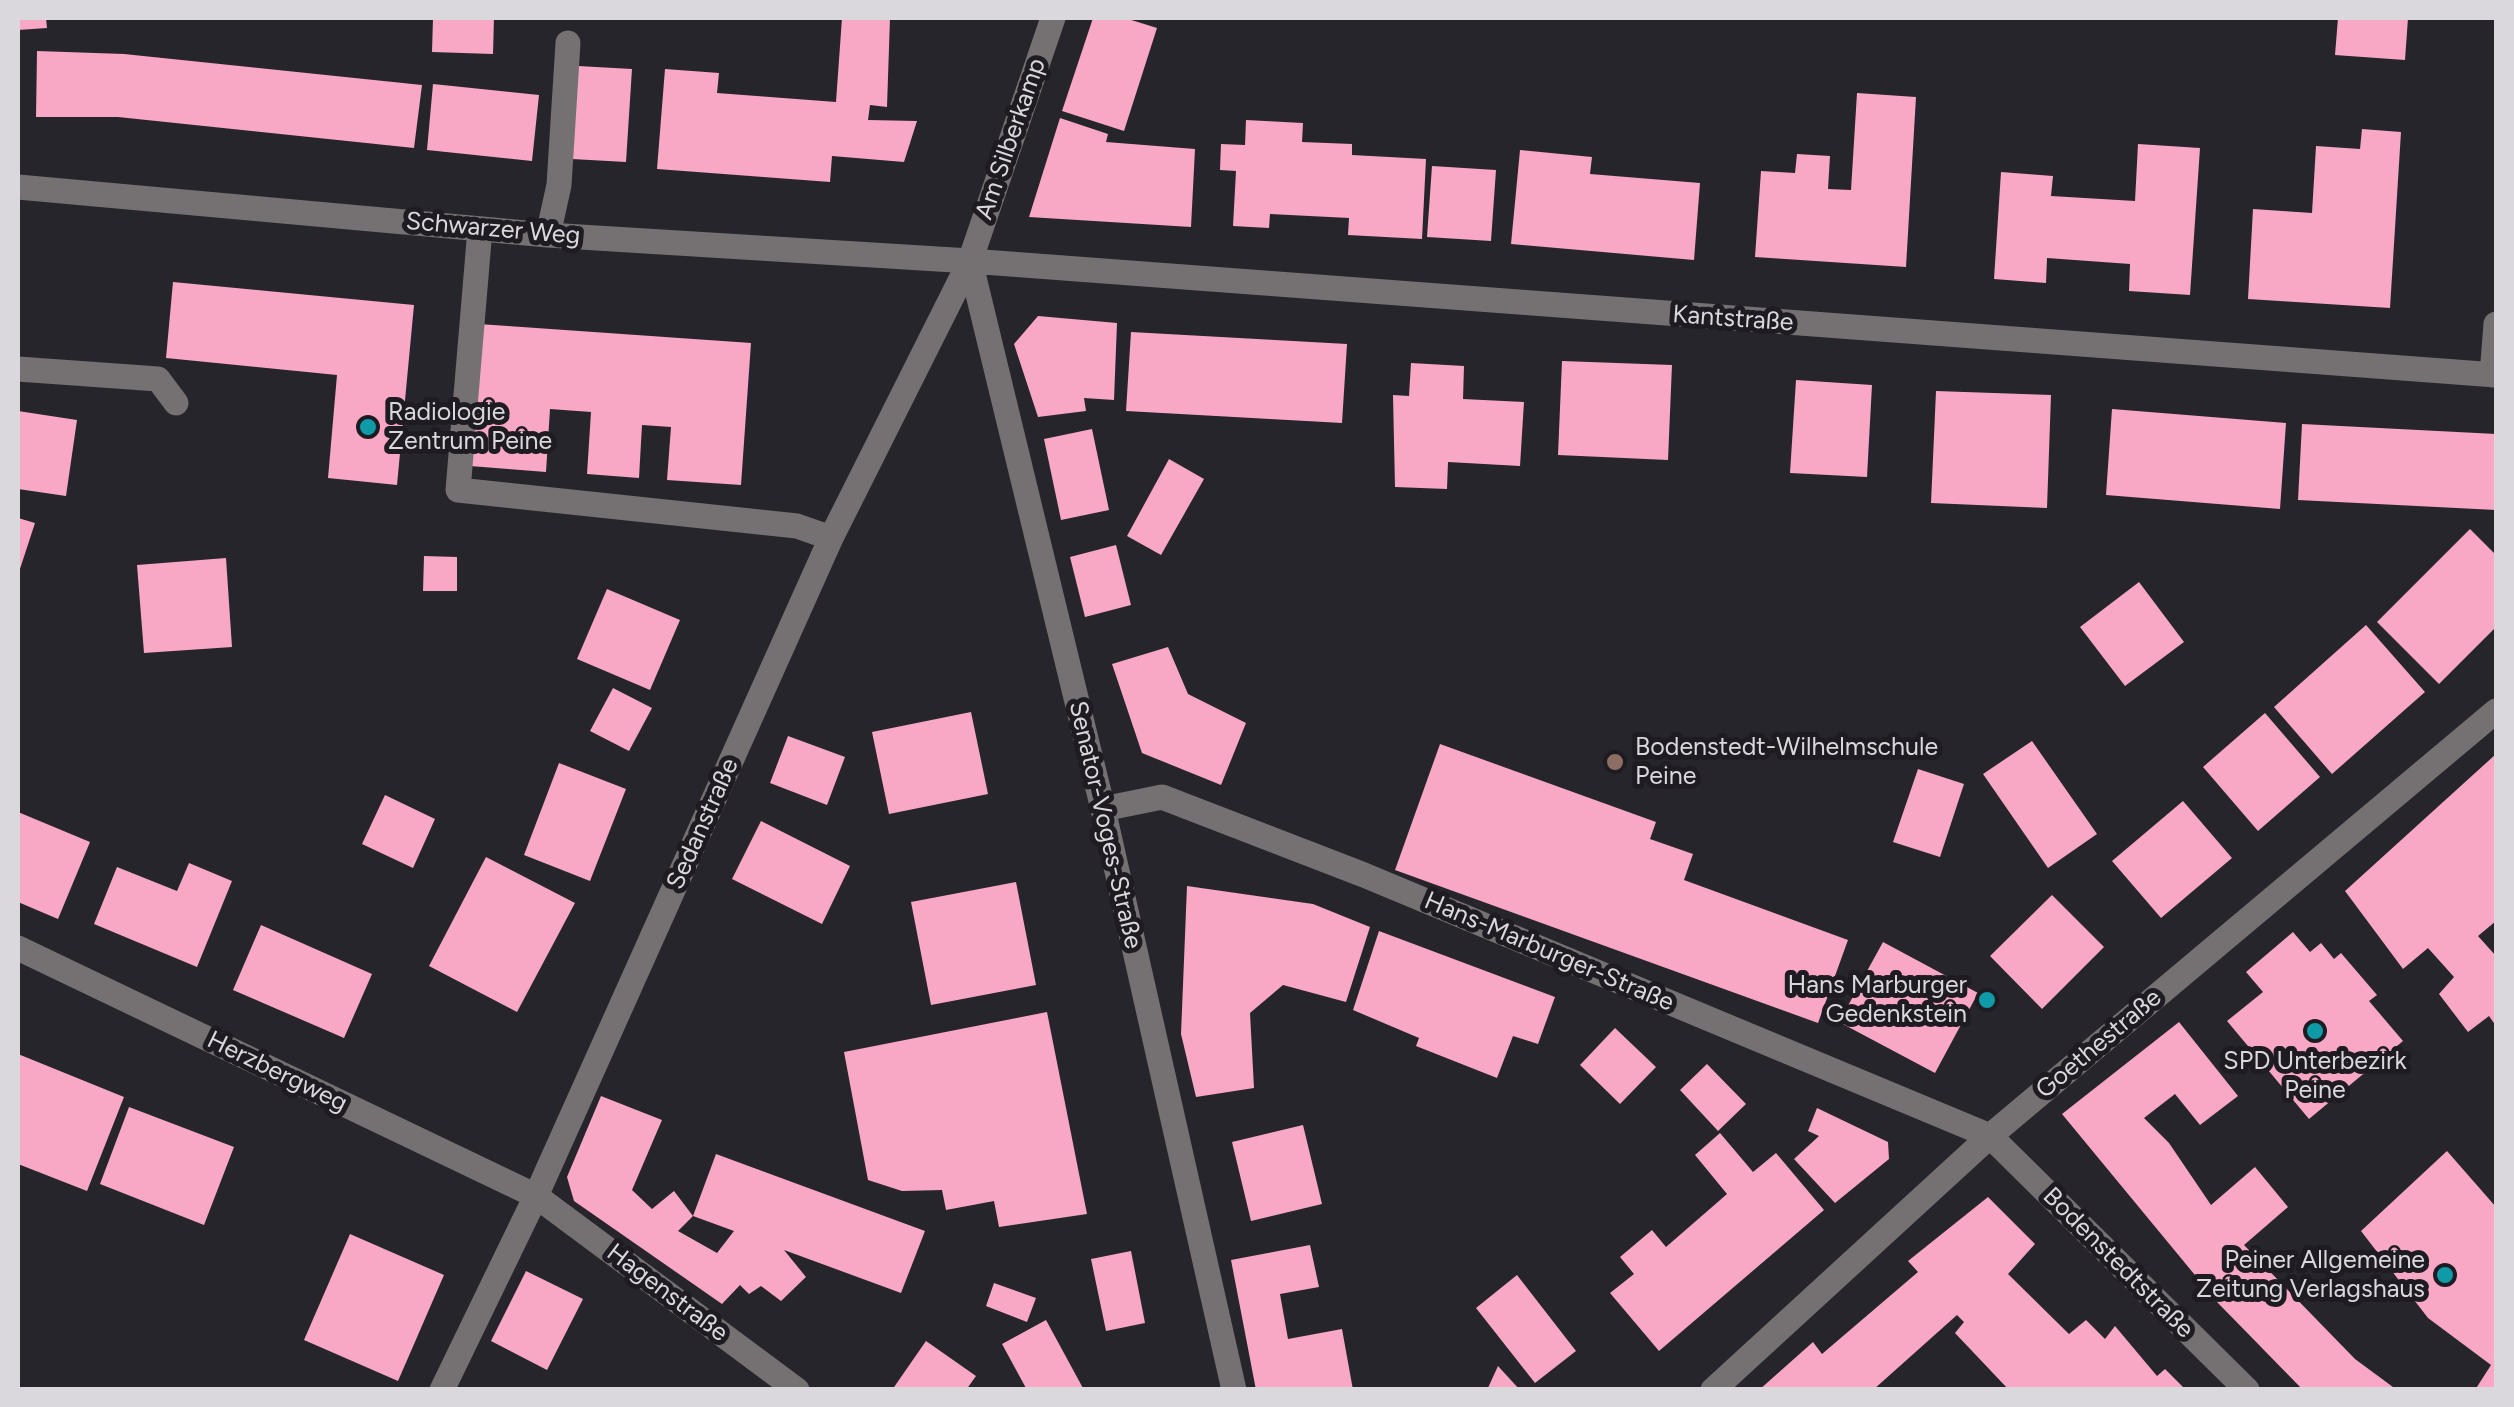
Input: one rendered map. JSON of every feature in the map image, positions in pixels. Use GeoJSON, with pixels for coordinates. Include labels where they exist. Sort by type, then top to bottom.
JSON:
{"type":"FeatureCollection","features":[{"type":"Feature","properties":{"kind":"street","name":"Am Silberkamp"},"geometry":{"type":"LineString","coordinates":[[970,261],[1053,18]]}},
{"type":"Feature","properties":{"kind":"street"},"geometry":{"type":"LineString","coordinates":[[548,235],[560,185],[568,43]]}},
{"type":"Feature","properties":{"kind":"street","name":"Schwarzer Weg"},"geometry":{"type":"LineString","coordinates":[[18,187],[548,235],[970,261]]}},
{"type":"Feature","properties":{"kind":"street"},"geometry":{"type":"LineString","coordinates":[[480,229],[458,490],[796,526],[831,538]]}},
{"type":"Feature","properties":{"kind":"street","name":"Kantstraße"},"geometry":{"type":"LineString","coordinates":[[970,261],[2494,375]]}},
{"type":"Feature","properties":{"kind":"street","name":"Sedanstraße"},"geometry":{"type":"LineString","coordinates":[[442,1390],[536,1196],[831,538],[970,261]]}},
{"type":"Feature","properties":{"kind":"street","name":"Senator-Voges-Straße"},"geometry":{"type":"LineString","coordinates":[[970,261],[1103,809],[1234,1390]]}},
{"type":"Feature","properties":{"kind":"street"},"geometry":{"type":"LineString","coordinates":[[2494,375],[2496,324]]}},
{"type":"Feature","properties":{"kind":"street"},"geometry":{"type":"LineString","coordinates":[[18,369],[158,380],[176,403]]}},
{"type":"Feature","properties":{"kind":"street","name":"Goethestraße"},"geometry":{"type":"LineString","coordinates":[[1713,1390],[1990,1136],[2496,711]]}},
{"type":"Feature","properties":{"kind":"street","name":"Hans-Marburger-Straße"},"geometry":{"type":"LineString","coordinates":[[1103,809],[1162,797],[1364,875],[1990,1136]]}},
{"type":"Feature","properties":{"kind":"street","name":"Herzbergweg"},"geometry":{"type":"LineString","coordinates":[[18,948],[536,1196]]}},
{"type":"Feature","properties":{"kind":"street","name":"Bodenstedtstraße"},"geometry":{"type":"LineString","coordinates":[[1990,1136],[2246,1390]]}},
{"type":"Feature","properties":{"kind":"street","name":"Hagenstraße"},"geometry":{"type":"LineString","coordinates":[[536,1196],[798,1390]]}},
{"type":"Feature","properties":{"kind":"building"},"geometry":{"type":"Polygon","coordinates":[[[18,18],[46,18],[47,28],[18,30],[18,18]]]}},
{"type":"Feature","properties":{"kind":"building"},"geometry":{"type":"Polygon","coordinates":[[[433,18],[494,18],[493,54],[432,52],[433,18]]]}},
{"type":"Feature","properties":{"kind":"building"},"geometry":{"type":"Polygon","coordinates":[[[842,18],[890,18],[887,107],[870,105],[868,120],[917,121],[904,162],[832,156],[830,182],[657,169],[665,69],[719,73],[717,93],[836,102],[842,18]]]}},
{"type":"Feature","properties":{"kind":"building"},"geometry":{"type":"Polygon","coordinates":[[[1093,18],[1125,18],[1157,28],[1124,131],[1062,111],[1093,18]]]}},
{"type":"Feature","properties":{"kind":"building"},"geometry":{"type":"Polygon","coordinates":[[[2338,18],[2408,18],[2405,60],[2335,55],[2338,18]]]}},
{"type":"Feature","properties":{"kind":"building"},"geometry":{"type":"Polygon","coordinates":[[[37,51],[124,54],[422,85],[414,148],[118,117],[36,117],[37,51]]]}},
{"type":"Feature","properties":{"kind":"building"},"geometry":{"type":"Polygon","coordinates":[[[578,66],[632,69],[626,162],[572,159],[578,66]]]}},
{"type":"Feature","properties":{"kind":"building"},"geometry":{"type":"Polygon","coordinates":[[[433,84],[539,95],[532,161],[427,150],[433,84]]]}},
{"type":"Feature","properties":{"kind":"building"},"geometry":{"type":"Polygon","coordinates":[[[1857,93],[1916,97],[1906,267],[1755,257],[1761,171],[1795,173],[1797,154],[1830,156],[1828,189],[1851,190],[1857,93]]]}},
{"type":"Feature","properties":{"kind":"building"},"geometry":{"type":"Polygon","coordinates":[[[1060,118],[1108,134],[1106,142],[1195,149],[1191,227],[1029,217],[1060,118]]]}},
{"type":"Feature","properties":{"kind":"building"},"geometry":{"type":"Polygon","coordinates":[[[1246,120],[1303,123],[1302,142],[1352,144],[1352,155],[1426,159],[1422,239],[1348,235],[1349,218],[1270,214],[1269,228],[1233,226],[1236,171],[1220,170],[1221,144],[1245,145],[1246,120]]]}},
{"type":"Feature","properties":{"kind":"building"},"geometry":{"type":"Polygon","coordinates":[[[2362,129],[2401,132],[2390,308],[2248,299],[2253,209],[2312,213],[2316,146],[2360,149],[2362,129]]]}},
{"type":"Feature","properties":{"kind":"building"},"geometry":{"type":"Polygon","coordinates":[[[2138,144],[2200,148],[2190,295],[2129,291],[2130,264],[2047,258],[2046,283],[1994,279],[2001,172],[2053,176],[2051,196],[2135,201],[2138,144]]]}},
{"type":"Feature","properties":{"kind":"building"},"geometry":{"type":"Polygon","coordinates":[[[1520,150],[1592,157],[1590,174],[1700,183],[1694,260],[1511,244],[1520,150]]]}},
{"type":"Feature","properties":{"kind":"building"},"geometry":{"type":"Polygon","coordinates":[[[1432,166],[1496,170],[1491,241],[1427,237],[1432,166]]]}},
{"type":"Feature","properties":{"kind":"building","name":"Radiologie Zentrum Peine"},"geometry":{"type":"Polygon","coordinates":[[[173,282],[414,305],[397,485],[328,478],[337,375],[166,358],[173,282]]]}},
{"type":"Feature","properties":{"kind":"building"},"geometry":{"type":"Polygon","coordinates":[[[1038,316],[1117,323],[1114,400],[1084,398],[1086,411],[1038,417],[1014,344],[1038,316]]]}},
{"type":"Feature","properties":{"kind":"building"},"geometry":{"type":"Polygon","coordinates":[[[479,324],[751,343],[741,485],[667,480],[671,427],[642,425],[639,478],[587,474],[591,412],[550,409],[546,472],[470,466],[479,324]]]}},
{"type":"Feature","properties":{"kind":"building"},"geometry":{"type":"Polygon","coordinates":[[[1131,332],[1347,344],[1342,423],[1126,411],[1131,332]]]}},
{"type":"Feature","properties":{"kind":"building"},"geometry":{"type":"Polygon","coordinates":[[[1562,361],[1672,365],[1668,460],[1558,455],[1562,361]]]}},
{"type":"Feature","properties":{"kind":"building"},"geometry":{"type":"Polygon","coordinates":[[[1411,363],[1464,366],[1463,399],[1524,402],[1520,466],[1448,462],[1447,489],[1395,487],[1393,395],[1409,396],[1411,363]]]}},
{"type":"Feature","properties":{"kind":"building"},"geometry":{"type":"Polygon","coordinates":[[[1796,380],[1872,385],[1867,477],[1790,473],[1796,380]]]}},
{"type":"Feature","properties":{"kind":"building"},"geometry":{"type":"Polygon","coordinates":[[[1936,391],[2051,395],[2047,508],[1931,503],[1936,391]]]}},
{"type":"Feature","properties":{"kind":"building"},"geometry":{"type":"Polygon","coordinates":[[[2112,409],[2286,423],[2280,509],[2106,495],[2112,409]]]}},
{"type":"Feature","properties":{"kind":"building"},"geometry":{"type":"Polygon","coordinates":[[[18,411],[77,420],[66,496],[18,489],[18,411]]]}},
{"type":"Feature","properties":{"kind":"building"},"geometry":{"type":"Polygon","coordinates":[[[2302,424],[2496,434],[2496,510],[2298,500],[2302,424]]]}},
{"type":"Feature","properties":{"kind":"building"},"geometry":{"type":"Polygon","coordinates":[[[1092,429],[1109,510],[1061,520],[1044,439],[1092,429]]]}},
{"type":"Feature","properties":{"kind":"building"},"geometry":{"type":"Polygon","coordinates":[[[1169,459],[1204,479],[1161,555],[1127,536],[1169,459]]]}},
{"type":"Feature","properties":{"kind":"building"},"geometry":{"type":"Polygon","coordinates":[[[18,518],[35,523],[18,575],[18,518]]]}},
{"type":"Feature","properties":{"kind":"building"},"geometry":{"type":"Polygon","coordinates":[[[2470,529],[2496,555],[2496,627],[2439,684],[2377,622],[2470,529]]]}},
{"type":"Feature","properties":{"kind":"building"},"geometry":{"type":"Polygon","coordinates":[[[1116,545],[1131,605],[1085,617],[1070,557],[1116,545]]]}},
{"type":"Feature","properties":{"kind":"building"},"geometry":{"type":"Polygon","coordinates":[[[424,556],[457,557],[457,591],[423,591],[424,556]]]}},
{"type":"Feature","properties":{"kind":"building"},"geometry":{"type":"Polygon","coordinates":[[[226,558],[232,647],[144,653],[137,565],[226,558]]]}},
{"type":"Feature","properties":{"kind":"building"},"geometry":{"type":"Polygon","coordinates":[[[2139,582],[2184,642],[2125,686],[2080,627],[2139,582]]]}},
{"type":"Feature","properties":{"kind":"building"},"geometry":{"type":"Polygon","coordinates":[[[607,589],[680,620],[650,690],[577,659],[607,589]]]}},
{"type":"Feature","properties":{"kind":"building"},"geometry":{"type":"Polygon","coordinates":[[[2366,625],[2425,692],[2332,774],[2274,707],[2366,625]]]}},
{"type":"Feature","properties":{"kind":"building"},"geometry":{"type":"Polygon","coordinates":[[[1168,647],[1188,694],[1246,723],[1221,785],[1142,753],[1112,664],[1168,647]]]}},
{"type":"Feature","properties":{"kind":"building"},"geometry":{"type":"Polygon","coordinates":[[[613,688],[652,708],[629,751],[590,731],[613,688]]]}},
{"type":"Feature","properties":{"kind":"building"},"geometry":{"type":"Polygon","coordinates":[[[971,712],[988,794],[889,814],[872,732],[971,712]]]}},
{"type":"Feature","properties":{"kind":"building"},"geometry":{"type":"Polygon","coordinates":[[[2265,713],[2320,777],[2258,831],[2203,767],[2265,713]]]}},
{"type":"Feature","properties":{"kind":"building"},"geometry":{"type":"Polygon","coordinates":[[[788,736],[845,757],[827,805],[770,783],[788,736]]]}},
{"type":"Feature","properties":{"kind":"building"},"geometry":{"type":"Polygon","coordinates":[[[2032,741],[2097,834],[2048,868],[1983,774],[2032,741]]]}},
{"type":"Feature","properties":{"kind":"building"},"geometry":{"type":"Polygon","coordinates":[[[1440,744],[1656,822],[1650,839],[1693,854],[1684,880],[1848,940],[1818,1023],[1395,870],[1440,744]]]}},
{"type":"Feature","properties":{"kind":"building"},"geometry":{"type":"Polygon","coordinates":[[[2496,754],[2496,921],[2478,936],[2496,956],[2496,1026],[2489,1016],[2468,1032],[2439,994],[2454,977],[2428,948],[2403,969],[2345,891],[2496,754]]]}},
{"type":"Feature","properties":{"kind":"building"},"geometry":{"type":"Polygon","coordinates":[[[559,763],[626,789],[590,881],[524,855],[559,763]]]}},
{"type":"Feature","properties":{"kind":"building"},"geometry":{"type":"Polygon","coordinates":[[[1918,769],[1964,784],[1940,857],[1893,842],[1918,769]]]}},
{"type":"Feature","properties":{"kind":"building"},"geometry":{"type":"Polygon","coordinates":[[[385,795],[435,819],[413,868],[362,844],[385,795]]]}},
{"type":"Feature","properties":{"kind":"building"},"geometry":{"type":"Polygon","coordinates":[[[2183,801],[2232,858],[2161,918],[2112,861],[2183,801]]]}},
{"type":"Feature","properties":{"kind":"building"},"geometry":{"type":"Polygon","coordinates":[[[18,812],[90,842],[58,919],[18,902],[18,812]]]}},
{"type":"Feature","properties":{"kind":"building"},"geometry":{"type":"Polygon","coordinates":[[[761,821],[850,866],[822,924],[732,879],[761,821]]]}},
{"type":"Feature","properties":{"kind":"building"},"geometry":{"type":"Polygon","coordinates":[[[486,857],[575,903],[517,1012],[429,966],[486,857]]]}},
{"type":"Feature","properties":{"kind":"building"},"geometry":{"type":"Polygon","coordinates":[[[189,863],[232,881],[197,967],[94,924],[117,867],[177,891],[189,863]]]}},
{"type":"Feature","properties":{"kind":"building"},"geometry":{"type":"Polygon","coordinates":[[[1016,882],[1036,985],[931,1005],[911,902],[1016,882]]]}},
{"type":"Feature","properties":{"kind":"building"},"geometry":{"type":"Polygon","coordinates":[[[1187,886],[1313,904],[1370,927],[1346,1002],[1283,985],[1250,1013],[1254,1088],[1196,1097],[1181,1034],[1187,886]]]}},
{"type":"Feature","properties":{"kind":"building"},"geometry":{"type":"Polygon","coordinates":[[[2052,895],[2104,947],[2042,1009],[1990,956],[2052,895]]]}},
{"type":"Feature","properties":{"kind":"building"},"geometry":{"type":"Polygon","coordinates":[[[261,925],[372,974],[344,1038],[233,990],[261,925]]]}},
{"type":"Feature","properties":{"kind":"building"},"geometry":{"type":"Polygon","coordinates":[[[1379,931],[1555,997],[1538,1044],[1513,1036],[1497,1078],[1416,1046],[1419,1038],[1353,1010],[1379,931]]]}},
{"type":"Feature","properties":{"kind":"building","name":"SPD Unterbezirk Peine"},"geometry":{"type":"Polygon","coordinates":[[[2293,932],[2310,952],[2321,943],[2334,959],[2341,953],[2377,995],[2369,1001],[2403,1041],[2309,1119],[2227,1021],[2263,992],[2246,972],[2293,932]]]}},
{"type":"Feature","properties":{"kind":"building"},"geometry":{"type":"Polygon","coordinates":[[[1883,942],[1978,993],[1935,1073],[1839,1022],[1883,942]]]}},
{"type":"Feature","properties":{"kind":"building"},"geometry":{"type":"Polygon","coordinates":[[[1047,1012],[1087,1214],[999,1227],[994,1201],[946,1210],[942,1190],[902,1191],[868,1180],[844,1052],[1047,1012]]]}},
{"type":"Feature","properties":{"kind":"building"},"geometry":{"type":"Polygon","coordinates":[[[2179,1022],[2238,1096],[2200,1125],[2175,1094],[2144,1118],[2169,1143],[2211,1205],[2255,1167],[2288,1207],[2244,1245],[2355,1359],[2397,1390],[2303,1390],[2218,1303],[2062,1114],[2179,1022]]]}},
{"type":"Feature","properties":{"kind":"building"},"geometry":{"type":"Polygon","coordinates":[[[1615,1028],[1656,1067],[1620,1104],[1580,1065],[1615,1028]]]}},
{"type":"Feature","properties":{"kind":"building"},"geometry":{"type":"Polygon","coordinates":[[[18,1054],[124,1097],[87,1191],[18,1164],[18,1054]]]}},
{"type":"Feature","properties":{"kind":"building"},"geometry":{"type":"Polygon","coordinates":[[[1707,1064],[1746,1104],[1718,1131],[1680,1090],[1707,1064]]]}},
{"type":"Feature","properties":{"kind":"building"},"geometry":{"type":"Polygon","coordinates":[[[601,1096],[662,1120],[632,1190],[652,1209],[674,1191],[693,1216],[716,1154],[925,1231],[901,1293],[784,1250],[806,1277],[781,1301],[761,1286],[749,1294],[740,1285],[722,1304],[574,1201],[567,1177],[601,1096]],[[693,1216],[678,1231],[717,1253],[734,1231],[693,1216]]]}},
{"type":"Feature","properties":{"kind":"building"},"geometry":{"type":"Polygon","coordinates":[[[129,1107],[234,1147],[204,1225],[100,1184],[129,1107]]]}},
{"type":"Feature","properties":{"kind":"building"},"geometry":{"type":"Polygon","coordinates":[[[1817,1108],[1888,1142],[1889,1159],[1835,1203],[1794,1159],[1819,1136],[1808,1131],[1817,1108]]]}},
{"type":"Feature","properties":{"kind":"building"},"geometry":{"type":"Polygon","coordinates":[[[1303,1125],[1322,1204],[1251,1221],[1232,1142],[1303,1125]]]}},
{"type":"Feature","properties":{"kind":"building"},"geometry":{"type":"Polygon","coordinates":[[[1720,1133],[1753,1172],[1776,1153],[1824,1210],[1659,1351],[1610,1293],[1634,1274],[1620,1257],[1652,1230],[1666,1247],[1727,1194],[1695,1155],[1720,1133]]]}},
{"type":"Feature","properties":{"kind":"building","name":"Peiner Allgemeine Zeitung Verlagshaus"},"geometry":{"type":"Polygon","coordinates":[[[2447,1151],[2496,1207],[2496,1390],[2475,1390],[2491,1365],[2428,1318],[2361,1231],[2447,1151]]]}},
{"type":"Feature","properties":{"kind":"building"},"geometry":{"type":"Polygon","coordinates":[[[1988,1197],[2035,1244],[2008,1274],[2069,1334],[2086,1320],[2105,1339],[2115,1326],[2157,1376],[2165,1369],[2186,1390],[2009,1390],[1955,1333],[1964,1322],[1957,1315],[1873,1390],[1759,1390],[1813,1342],[1822,1354],[1918,1272],[1908,1261],[1988,1197]]]}},
{"type":"Feature","properties":{"kind":"building"},"geometry":{"type":"Polygon","coordinates":[[[350,1234],[444,1275],[398,1381],[304,1340],[350,1234]]]}},
{"type":"Feature","properties":{"kind":"building"},"geometry":{"type":"Polygon","coordinates":[[[1310,1245],[1319,1287],[1280,1294],[1288,1339],[1342,1329],[1353,1390],[1256,1390],[1231,1260],[1310,1245]]]}},
{"type":"Feature","properties":{"kind":"building"},"geometry":{"type":"Polygon","coordinates":[[[1131,1251],[1145,1323],[1106,1331],[1091,1259],[1131,1251]]]}},
{"type":"Feature","properties":{"kind":"building"},"geometry":{"type":"Polygon","coordinates":[[[526,1271],[583,1299],[547,1370],[491,1341],[526,1271]]]}},
{"type":"Feature","properties":{"kind":"building"},"geometry":{"type":"Polygon","coordinates":[[[1517,1275],[1576,1351],[1535,1383],[1476,1308],[1517,1275]]]}},
{"type":"Feature","properties":{"kind":"building"},"geometry":{"type":"Polygon","coordinates":[[[994,1283],[1036,1298],[1027,1322],[986,1306],[994,1283]]]}},
{"type":"Feature","properties":{"kind":"building"},"geometry":{"type":"Polygon","coordinates":[[[1046,1320],[1084,1390],[1027,1390],[1002,1344],[1046,1320]]]}},
{"type":"Feature","properties":{"kind":"building"},"geometry":{"type":"Polygon","coordinates":[[[926,1341],[976,1376],[966,1390],[892,1390],[926,1341]]]}},
{"type":"Feature","properties":{"kind":"building"},"geometry":{"type":"Polygon","coordinates":[[[1498,1366],[1520,1390],[1487,1390],[1498,1366]]]}},
{"type":"Feature","properties":{"kind":"place","name":"Radiologie Zentrum Peine"},"geometry":{"type":"Point","coordinates":[368,427]}},
{"type":"Feature","properties":{"kind":"place","name":"Bodenstedt-Wilhelmschule Peine"},"geometry":{"type":"Point","coordinates":[1615,762]}},
{"type":"Feature","properties":{"kind":"place","name":"Hans Marburger Gedenkstein"},"geometry":{"type":"Point","coordinates":[1987,1000]}},
{"type":"Feature","properties":{"kind":"place","name":"SPD Unterbezirk Peine"},"geometry":{"type":"Point","coordinates":[2315,1031]}},
{"type":"Feature","properties":{"kind":"place","name":"Peiner Allgemeine Zeitung Verlagshaus"},"geometry":{"type":"Point","coordinates":[2445,1275]}}]}
